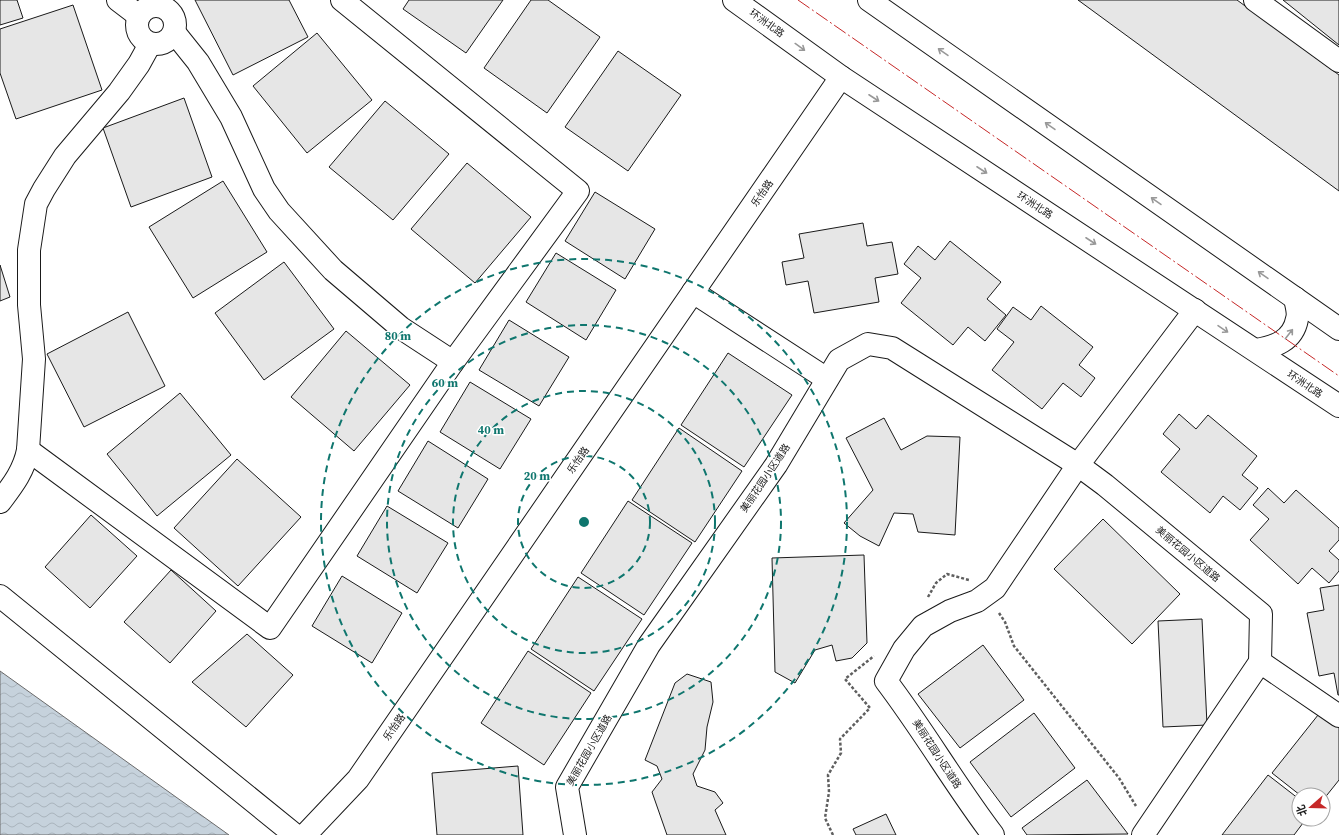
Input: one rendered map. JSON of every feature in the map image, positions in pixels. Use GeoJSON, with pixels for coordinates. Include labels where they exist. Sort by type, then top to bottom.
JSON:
{"type":"FeatureCollection","features":[{"type":"Feature","properties":{"kind":"street"},"geometry":{"type":"LineString","coordinates":[[118,0],[139,16]]}},
{"type":"Feature","properties":{"kind":"street"},"geometry":{"type":"LineString","coordinates":[[28,450],[270,628],[453,362],[578,191],[342,0]]}},
{"type":"Feature","properties":{"kind":"street","name":"环洲北路"},"geometry":{"type":"LineString","coordinates":[[734,0],[841,77],[1339,406]]}},
{"type":"Feature","properties":{"kind":"street"},"geometry":{"type":"LineString","coordinates":[[1255,0],[1339,61]]}},
{"type":"Feature","properties":{"kind":"street"},"geometry":{"type":"LineString","coordinates":[[880,3],[1339,329]]}},
{"type":"Feature","properties":{"kind":"street"},"geometry":{"type":"LineString","coordinates":[[174,32],[166,42],[161,44],[150,44],[139,35],[137,29],[139,16],[143,11],[155,6],[174,6],[174,32],[198,62],[227,110],[264,189],[279,212],[333,270],[401,328],[453,362]]}},
{"type":"Feature","properties":{"kind":"street"},"geometry":{"type":"LineString","coordinates":[[0,502],[21,473],[26,461],[28,450],[34,359],[29,305],[29,250],[36,204],[65,156],[102,114],[126,83],[150,44]]}},
{"type":"Feature","properties":{"kind":"street","name":"乐怡路"},"geometry":{"type":"LineString","coordinates":[[305,835],[358,779],[841,77]]}},
{"type":"Feature","properties":{"kind":"street"},"geometry":{"type":"LineString","coordinates":[[693,292],[827,379]]}},
{"type":"Feature","properties":{"kind":"street"},"geometry":{"type":"LineString","coordinates":[[1256,350],[1276,347],[1290,335],[1298,319],[1295,298]]}},
{"type":"Feature","properties":{"kind":"street","name":"美丽花园小区道路"},"geometry":{"type":"LineString","coordinates":[[993,835],[969,804],[914,717],[886,681],[904,649],[923,626],[950,611],[977,601],[995,588],[1078,465],[1195,310]]}},
{"type":"Feature","properties":{"kind":"street","name":"美丽花园小区道路"},"geometry":{"type":"LineString","coordinates":[[575,835],[567,787],[649,646],[776,465],[839,360],[868,344],[892,348],[1078,465],[1105,485],[1261,614],[1260,662]]}},
{"type":"Feature","properties":{"kind":"street"},"geometry":{"type":"LineString","coordinates":[[0,596],[295,835]]}},
{"type":"Feature","properties":{"kind":"street"},"geometry":{"type":"LineString","coordinates":[[1146,831],[1260,662],[1339,716]]}},
{"type":"Feature","properties":{"kind":"path"},"geometry":{"type":"LineString","coordinates":[[986,594],[1005,622],[1014,646],[1119,778],[1146,831]]}},
{"type":"Feature","properties":{"kind":"water"},"geometry":{"type":"Polygon","coordinates":[[[0,671],[229,835],[0,835],[0,671]]]}},
{"type":"Feature","properties":{"kind":"building"},"geometry":{"type":"Polygon","coordinates":[[[0,0],[17,0],[23,18],[0,25],[0,0]]]}},
{"type":"Feature","properties":{"kind":"building"},"geometry":{"type":"Polygon","coordinates":[[[195,0],[289,0],[308,37],[233,75],[195,0]]]}},
{"type":"Feature","properties":{"kind":"building"},"geometry":{"type":"Polygon","coordinates":[[[409,0],[503,0],[466,53],[403,9],[409,0]]]}},
{"type":"Feature","properties":{"kind":"building"},"geometry":{"type":"Polygon","coordinates":[[[531,0],[548,0],[600,37],[547,113],[484,68],[531,0]]]}},
{"type":"Feature","properties":{"kind":"building"},"geometry":{"type":"Polygon","coordinates":[[[1078,0],[1237,0],[1339,75],[1339,191],[1078,0]]]}},
{"type":"Feature","properties":{"kind":"building"},"geometry":{"type":"Polygon","coordinates":[[[1283,0],[1339,0],[1339,45],[1283,0]]]}},
{"type":"Feature","properties":{"kind":"building"},"geometry":{"type":"Polygon","coordinates":[[[73,5],[102,90],[16,119],[0,73],[0,29],[73,5]]]}},
{"type":"Feature","properties":{"kind":"building"},"geometry":{"type":"Polygon","coordinates":[[[317,33],[372,100],[307,153],[253,86],[317,33]]]}},
{"type":"Feature","properties":{"kind":"building"},"geometry":{"type":"Polygon","coordinates":[[[618,51],[681,95],[628,171],[565,127],[618,51]]]}},
{"type":"Feature","properties":{"kind":"building"},"geometry":{"type":"Polygon","coordinates":[[[184,98],[212,177],[131,207],[103,128],[184,98]]]}},
{"type":"Feature","properties":{"kind":"building"},"geometry":{"type":"Polygon","coordinates":[[[385,101],[449,154],[393,220],[329,167],[385,101]]]}},
{"type":"Feature","properties":{"kind":"building"},"geometry":{"type":"Polygon","coordinates":[[[467,163],[531,217],[475,283],[411,229],[467,163]]]}},
{"type":"Feature","properties":{"kind":"building"},"geometry":{"type":"Polygon","coordinates":[[[223,181],[267,252],[193,298],[149,227],[223,181]]]}},
{"type":"Feature","properties":{"kind":"building"},"geometry":{"type":"Polygon","coordinates":[[[595,192],[655,229],[625,279],[565,241],[595,192]]]}},
{"type":"Feature","properties":{"kind":"building"},"geometry":{"type":"Polygon","coordinates":[[[863,223],[867,246],[892,242],[898,274],[875,278],[879,302],[814,313],[808,281],[786,285],[782,262],[804,258],[799,234],[863,223]]]}},
{"type":"Feature","properties":{"kind":"building"},"geometry":{"type":"Polygon","coordinates":[[[950,241],[1001,282],[987,299],[1006,315],[985,341],[968,327],[953,345],[901,303],[921,278],[904,264],[918,246],[935,260],[950,241]]]}},
{"type":"Feature","properties":{"kind":"building"},"geometry":{"type":"Polygon","coordinates":[[[556,253],[616,290],[586,340],[526,302],[556,253]]]}},
{"type":"Feature","properties":{"kind":"building"},"geometry":{"type":"Polygon","coordinates":[[[284,262],[334,329],[264,380],[215,313],[284,262]]]}},
{"type":"Feature","properties":{"kind":"building"},"geometry":{"type":"Polygon","coordinates":[[[0,265],[10,297],[0,301],[0,265]]]}},
{"type":"Feature","properties":{"kind":"building"},"geometry":{"type":"Polygon","coordinates":[[[1041,306],[1093,347],[1079,365],[1095,378],[1081,397],[1063,383],[1042,409],[992,370],[1014,342],[997,329],[1013,307],[1031,320],[1041,306]]]}},
{"type":"Feature","properties":{"kind":"building"},"geometry":{"type":"Polygon","coordinates":[[[128,312],[165,386],[84,427],[47,354],[128,312]]]}},
{"type":"Feature","properties":{"kind":"building"},"geometry":{"type":"Polygon","coordinates":[[[509,320],[569,357],[539,406],[479,370],[509,320]]]}},
{"type":"Feature","properties":{"kind":"building"},"geometry":{"type":"Polygon","coordinates":[[[346,331],[410,385],[354,451],[291,397],[346,331]]]}},
{"type":"Feature","properties":{"kind":"building"},"geometry":{"type":"Polygon","coordinates":[[[728,353],[792,395],[744,467],[681,425],[728,353]]]}},
{"type":"Feature","properties":{"kind":"building"},"geometry":{"type":"Polygon","coordinates":[[[470,382],[531,419],[500,469],[440,432],[470,382]]]}},
{"type":"Feature","properties":{"kind":"building"},"geometry":{"type":"Polygon","coordinates":[[[180,393],[231,455],[157,516],[107,454],[180,393]]]}},
{"type":"Feature","properties":{"kind":"building"},"geometry":{"type":"Polygon","coordinates":[[[1179,414],[1196,429],[1208,415],[1257,456],[1242,475],[1258,488],[1240,510],[1223,496],[1210,513],[1161,472],[1180,449],[1163,434],[1179,414]]]}},
{"type":"Feature","properties":{"kind":"building"},"geometry":{"type":"Polygon","coordinates":[[[884,418],[901,450],[927,436],[960,437],[955,535],[918,532],[913,514],[894,513],[879,546],[860,536],[844,523],[873,490],[846,438],[884,418]]]}},
{"type":"Feature","properties":{"kind":"building"},"geometry":{"type":"Polygon","coordinates":[[[679,428],[742,471],[695,542],[632,500],[679,428]]]}},
{"type":"Feature","properties":{"kind":"building"},"geometry":{"type":"Polygon","coordinates":[[[428,441],[488,479],[458,528],[398,491],[428,441]]]}},
{"type":"Feature","properties":{"kind":"building"},"geometry":{"type":"Polygon","coordinates":[[[237,459],[301,517],[238,586],[174,528],[237,459]]]}},
{"type":"Feature","properties":{"kind":"building"},"geometry":{"type":"Polygon","coordinates":[[[1268,488],[1284,503],[1296,490],[1339,528],[1339,540],[1329,551],[1339,560],[1339,571],[1329,583],[1312,568],[1298,584],[1250,540],[1269,519],[1253,505],[1268,488]]]}},
{"type":"Feature","properties":{"kind":"building"},"geometry":{"type":"Polygon","coordinates":[[[628,501],[692,543],[644,615],[581,573],[628,501]]]}},
{"type":"Feature","properties":{"kind":"building"},"geometry":{"type":"Polygon","coordinates":[[[387,506],[448,543],[417,593],[357,556],[387,506]]]}},
{"type":"Feature","properties":{"kind":"building"},"geometry":{"type":"Polygon","coordinates":[[[91,515],[137,556],[90,608],[45,567],[91,515]]]}},
{"type":"Feature","properties":{"kind":"building"},"geometry":{"type":"Polygon","coordinates":[[[1103,519],[1180,594],[1132,644],[1054,569],[1103,519]]]}},
{"type":"Feature","properties":{"kind":"building"},"geometry":{"type":"Polygon","coordinates":[[[864,555],[867,643],[852,658],[836,661],[832,645],[815,650],[795,683],[775,672],[772,558],[864,555]]]}},
{"type":"Feature","properties":{"kind":"building"},"geometry":{"type":"Polygon","coordinates":[[[171,570],[216,611],[170,663],[124,622],[171,570]]]}},
{"type":"Feature","properties":{"kind":"building"},"geometry":{"type":"Polygon","coordinates":[[[342,576],[402,613],[372,663],[312,626],[342,576]]]}},
{"type":"Feature","properties":{"kind":"building"},"geometry":{"type":"Polygon","coordinates":[[[578,577],[642,619],[594,691],[531,649],[578,577]]]}},
{"type":"Feature","properties":{"kind":"building"},"geometry":{"type":"Polygon","coordinates":[[[1339,585],[1338,695],[1334,673],[1319,676],[1307,613],[1324,610],[1320,588],[1339,585]]]}},
{"type":"Feature","properties":{"kind":"building"},"geometry":{"type":"Polygon","coordinates":[[[1202,619],[1207,725],[1163,727],[1158,621],[1202,619]]]}},
{"type":"Feature","properties":{"kind":"building"},"geometry":{"type":"Polygon","coordinates":[[[247,634],[293,675],[246,727],[192,682],[247,634]]]}},
{"type":"Feature","properties":{"kind":"building"},"geometry":{"type":"Polygon","coordinates":[[[983,645],[1024,700],[960,748],[918,694],[983,645]]]}},
{"type":"Feature","properties":{"kind":"building"},"geometry":{"type":"Polygon","coordinates":[[[528,651],[591,693],[544,765],[481,723],[528,651]]]}},
{"type":"Feature","properties":{"kind":"building"},"geometry":{"type":"Polygon","coordinates":[[[687,674],[711,682],[713,702],[707,727],[705,750],[693,774],[697,786],[715,792],[723,803],[715,810],[726,835],[667,835],[652,792],[662,779],[657,766],[645,760],[675,683],[687,674]]]}},
{"type":"Feature","properties":{"kind":"building"},"geometry":{"type":"Polygon","coordinates":[[[1322,710],[1339,723],[1339,780],[1331,790],[1331,787],[1291,788],[1272,773],[1322,710]]]}},
{"type":"Feature","properties":{"kind":"building"},"geometry":{"type":"Polygon","coordinates":[[[1034,713],[1075,768],[1011,817],[970,762],[1034,713]]]}},
{"type":"Feature","properties":{"kind":"building"},"geometry":{"type":"Polygon","coordinates":[[[518,766],[523,835],[437,835],[432,773],[518,766]]]}},
{"type":"Feature","properties":{"kind":"building"},"geometry":{"type":"Polygon","coordinates":[[[1268,775],[1291,793],[1291,827],[1300,827],[1294,835],[1222,835],[1268,775]]]}},
{"type":"Feature","properties":{"kind":"building"},"geometry":{"type":"Polygon","coordinates":[[[1087,780],[1128,834],[1027,835],[1022,828],[1087,780]]]}},
{"type":"Feature","properties":{"kind":"building"},"geometry":{"type":"Polygon","coordinates":[[[886,814],[896,835],[856,835],[853,829],[886,814]]]}},
{"type":"Feature","properties":{"kind":"power"},"geometry":{"type":"LineString","coordinates":[[798,0],[1339,376]]}}]}
